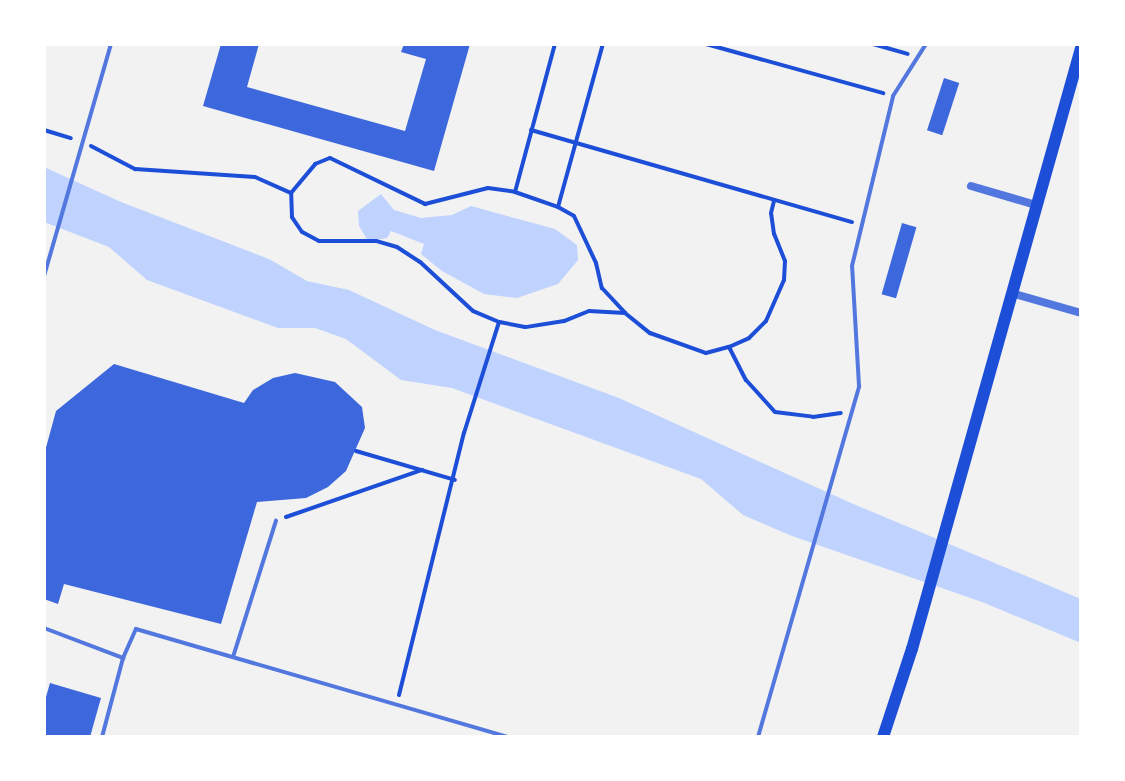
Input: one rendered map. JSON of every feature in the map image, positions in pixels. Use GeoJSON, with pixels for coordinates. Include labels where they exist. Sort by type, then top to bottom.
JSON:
{"type":"FeatureCollection","features":[{"type":"Feature","properties":{"kind":"main road"},"geometry":{"type":"LineString","coordinates":[[883,737],[912,649],[1081,48]]}},
{"type":"Feature","properties":{"kind":"street"},"geometry":{"type":"LineString","coordinates":[[971,186],[1036,205]]}},
{"type":"Feature","properties":{"kind":"street"},"geometry":{"type":"LineString","coordinates":[[1011,293],[1081,313]]}},
{"type":"Feature","properties":{"kind":"lane"},"geometry":{"type":"LineString","coordinates":[[44,276],[111,44]]}},
{"type":"Feature","properties":{"kind":"lane"},"geometry":{"type":"LineString","coordinates":[[758,737],[859,386],[852,266],[893,96],[926,44]]}},
{"type":"Feature","properties":{"kind":"lane"},"geometry":{"type":"LineString","coordinates":[[233,657],[276,521]]}},
{"type":"Feature","properties":{"kind":"lane"},"geometry":{"type":"LineString","coordinates":[[44,628],[123,658]]}},
{"type":"Feature","properties":{"kind":"lane"},"geometry":{"type":"LineString","coordinates":[[102,737],[123,658],[136,629],[507,737]]}},
{"type":"Feature","properties":{"kind":"path"},"geometry":{"type":"LineString","coordinates":[[515,192],[555,44]]}},
{"type":"Feature","properties":{"kind":"path"},"geometry":{"type":"LineString","coordinates":[[558,207],[603,44]]}},
{"type":"Feature","properties":{"kind":"path"},"geometry":{"type":"LineString","coordinates":[[706,44],[893,96]]}},
{"type":"Feature","properties":{"kind":"path"},"geometry":{"type":"LineString","coordinates":[[873,44],[918,57]]}},
{"type":"Feature","properties":{"kind":"path"},"geometry":{"type":"LineString","coordinates":[[44,130],[82,143],[135,169],[255,177],[291,193]]}},
{"type":"Feature","properties":{"kind":"path"},"geometry":{"type":"LineString","coordinates":[[531,130],[862,224]]}},
{"type":"Feature","properties":{"kind":"path"},"geometry":{"type":"LineString","coordinates":[[625,313],[589,311],[555,323],[525,327],[499,323],[473,311],[420,262],[397,247],[376,241],[319,241],[302,232],[292,217],[291,193],[315,164],[330,158],[425,204],[488,188],[515,192],[558,207],[574,216],[596,263],[602,288],[625,313],[650,333],[706,353],[749,338],[766,321],[784,280],[785,261],[774,234],[771,213],[774,201]]}},
{"type":"Feature","properties":{"kind":"path"},"geometry":{"type":"LineString","coordinates":[[396,705],[455,480],[464,433],[499,323]]}},
{"type":"Feature","properties":{"kind":"path"},"geometry":{"type":"LineString","coordinates":[[729,347],[746,380],[775,412],[813,417],[852,411]]}},
{"type":"Feature","properties":{"kind":"path"},"geometry":{"type":"LineString","coordinates":[[356,451],[455,480]]}},
{"type":"Feature","properties":{"kind":"path"},"geometry":{"type":"LineString","coordinates":[[276,521],[422,470]]}},
{"type":"Feature","properties":{"kind":"water"},"geometry":{"type":"Polygon","coordinates":[[[44,167],[121,202],[269,259],[307,281],[349,290],[435,330],[619,398],[851,503],[1081,599],[1081,643],[982,602],[792,536],[743,515],[701,479],[452,388],[401,380],[346,339],[315,328],[278,328],[147,280],[109,247],[44,222],[44,167]]]}},
{"type":"Feature","properties":{"kind":"water"},"geometry":{"type":"Polygon","coordinates":[[[381,194],[394,210],[421,218],[452,215],[471,206],[555,229],[577,245],[578,260],[558,284],[517,298],[484,294],[442,271],[421,254],[424,244],[391,231],[387,238],[368,241],[359,226],[358,211],[381,194]]]}},
{"type":"Feature","properties":{"kind":"building"},"geometry":{"type":"Polygon","coordinates":[[[221,44],[259,44],[247,87],[405,131],[426,59],[401,52],[404,44],[470,44],[434,171],[203,106],[221,44]]]}},
{"type":"Feature","properties":{"kind":"building"},"geometry":{"type":"Polygon","coordinates":[[[944,78],[959,83],[942,135],[927,130],[944,78]]]}},
{"type":"Feature","properties":{"kind":"building"},"geometry":{"type":"Polygon","coordinates":[[[902,223],[916,227],[896,298],[882,294],[902,223]]]}},
{"type":"Feature","properties":{"kind":"building"},"geometry":{"type":"Polygon","coordinates":[[[114,364],[244,403],[253,390],[273,378],[295,373],[335,382],[362,407],[365,428],[346,471],[328,487],[306,498],[257,502],[221,624],[64,584],[58,604],[44,599],[44,455],[56,411],[114,364]]]}},
{"type":"Feature","properties":{"kind":"building"},"geometry":{"type":"Polygon","coordinates":[[[50,683],[101,698],[90,737],[44,737],[44,704],[50,683]]]}}]}
